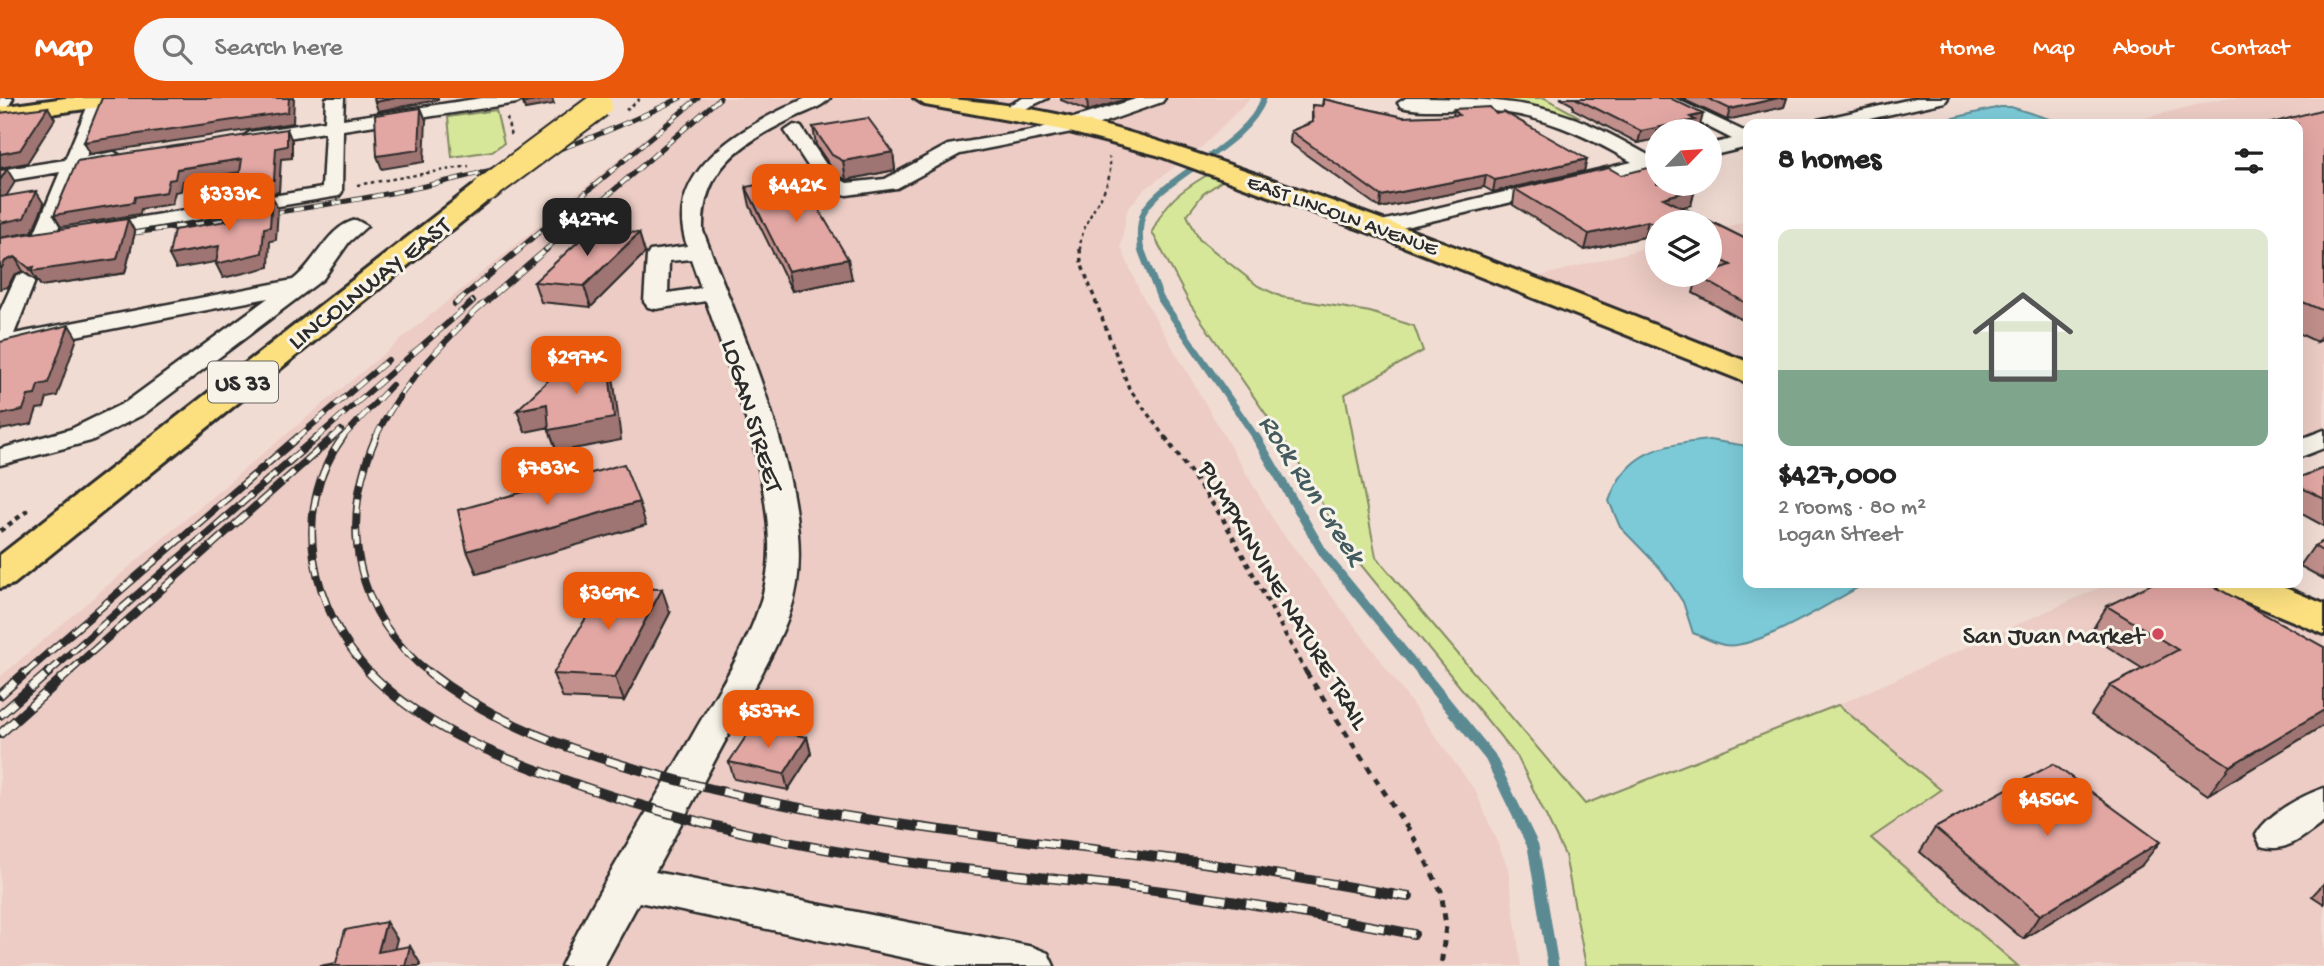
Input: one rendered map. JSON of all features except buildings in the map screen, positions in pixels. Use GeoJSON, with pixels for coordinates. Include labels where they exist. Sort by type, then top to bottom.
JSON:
{"type":"FeatureCollection","features":[{"type":"Feature","properties":{"kind":"main road","name":"EAST LINCOLN AVENUE"},"geometry":{"type":"LineString","coordinates":[[925,98],[1072,125],[1166,150],[1380,227],[1743,371]]}},
{"type":"Feature","properties":{"kind":"main road"},"geometry":{"type":"LineString","coordinates":[[0,114],[49,103],[104,99]]}},
{"type":"Feature","properties":{"kind":"main road","name":"LINCOLNWAY EAST"},"geometry":{"type":"LineString","coordinates":[[0,575],[480,177],[604,102]]}},
{"type":"Feature","properties":{"kind":"main road"},"geometry":{"type":"LineString","coordinates":[[2249,588],[2324,620]]}},
{"type":"Feature","properties":{"kind":"street"},"geometry":{"type":"LineString","coordinates":[[0,107],[5,98]]}},
{"type":"Feature","properties":{"kind":"street"},"geometry":{"type":"LineString","coordinates":[[22,243],[332,192],[335,98]]}},
{"type":"Feature","properties":{"kind":"street","name":"LOGAN STREET"},"geometry":{"type":"LineString","coordinates":[[582,966],[745,673],[775,611],[782,573],[784,543],[776,475],[689,215],[697,184],[722,157],[761,127],[821,98]]}},
{"type":"Feature","properties":{"kind":"street"},"geometry":{"type":"LineString","coordinates":[[1006,111],[1039,98]]}},
{"type":"Feature","properties":{"kind":"street"},"geometry":{"type":"LineString","coordinates":[[794,131],[826,179],[834,186],[848,189],[890,184],[955,149],[1035,136],[1156,98]]}},
{"type":"Feature","properties":{"kind":"street"},"geometry":{"type":"LineString","coordinates":[[1660,98],[1743,139]]}},
{"type":"Feature","properties":{"kind":"street"},"geometry":{"type":"LineString","coordinates":[[1846,119],[1938,98]]}},
{"type":"Feature","properties":{"kind":"street"},"geometry":{"type":"LineString","coordinates":[[43,239],[71,165],[104,99]]}},
{"type":"Feature","properties":{"kind":"street"},"geometry":{"type":"LineString","coordinates":[[233,140],[510,99]]}},
{"type":"Feature","properties":{"kind":"street"},"geometry":{"type":"LineString","coordinates":[[1407,103],[1501,106],[1539,113],[1588,131],[1645,159]]}},
{"type":"Feature","properties":{"kind":"street"},"geometry":{"type":"LineString","coordinates":[[1722,147],[1743,142]]}},
{"type":"Feature","properties":{"kind":"street"},"geometry":{"type":"LineString","coordinates":[[0,176],[139,155]]}},
{"type":"Feature","properties":{"kind":"street"},"geometry":{"type":"LineString","coordinates":[[1380,227],[1645,165]]}},
{"type":"Feature","properties":{"kind":"street"},"geometry":{"type":"LineString","coordinates":[[0,457],[66,440],[110,422],[135,408],[302,284],[324,264],[341,237],[356,226]]}},
{"type":"Feature","properties":{"kind":"street"},"geometry":{"type":"LineString","coordinates":[[700,251],[658,256],[656,302],[715,293]]}},
{"type":"Feature","properties":{"kind":"street"},"geometry":{"type":"LineString","coordinates":[[0,341],[24,281]]}},
{"type":"Feature","properties":{"kind":"street"},"geometry":{"type":"LineString","coordinates":[[0,341],[302,284]]}},
{"type":"Feature","properties":{"kind":"street"},"geometry":{"type":"LineString","coordinates":[[2303,448],[2324,439]]}},
{"type":"Feature","properties":{"kind":"street"},"geometry":{"type":"LineString","coordinates":[[2275,835],[2324,803]]}},
{"type":"Feature","properties":{"kind":"street"},"geometry":{"type":"LineString","coordinates":[[628,883],[1033,966]]}},
{"type":"Feature","properties":{"kind":"path"},"geometry":{"type":"LineString","coordinates":[[510,99],[512,137]]}},
{"type":"Feature","properties":{"kind":"path","name":"PUMPKINVINE NATURE TRAIL"},"geometry":{"type":"LineString","coordinates":[[1112,168],[1110,178],[1086,220],[1079,248],[1080,263],[1117,363],[1129,388],[1222,517],[1319,697],[1414,838],[1441,891],[1446,926],[1441,966]]}},
{"type":"Feature","properties":{"kind":"path"},"geometry":{"type":"LineString","coordinates":[[354,186],[480,177]]}},
{"type":"Feature","properties":{"kind":"shaded area"},"geometry":{"type":"Polygon","coordinates":[[[693,98],[1250,98],[1203,146],[1144,190],[1127,210],[1121,247],[1140,292],[1277,526],[1365,639],[1476,792],[1508,868],[1521,966],[0,966],[0,677],[248,466],[693,98]]]}},
{"type":"Feature","properties":{"kind":"shaded area"},"geometry":{"type":"Polygon","coordinates":[[[2223,98],[2324,98],[2324,449],[2303,454],[2303,119],[2141,119],[2223,98]]]}},
{"type":"Feature","properties":{"kind":"shaded area"},"geometry":{"type":"Polygon","coordinates":[[[1743,222],[1743,365],[1530,279],[1645,248],[1645,287],[1722,287],[1722,228],[1743,222]]]}},
{"type":"Feature","properties":{"kind":"shaded area"},"geometry":{"type":"Polygon","coordinates":[[[2099,588],[2218,588],[2324,633],[2324,966],[2018,966],[1870,838],[1941,790],[1838,705],[2099,588]]]}},
{"type":"Feature","properties":{"kind":"green space"},"geometry":{"type":"Polygon","coordinates":[[[1445,98],[1545,98],[1578,116],[1569,117],[1445,98]]]}},
{"type":"Feature","properties":{"kind":"green space"},"geometry":{"type":"Polygon","coordinates":[[[496,110],[504,143],[492,151],[452,157],[448,117],[496,110]]]}},
{"type":"Feature","properties":{"kind":"green space"},"geometry":{"type":"Polygon","coordinates":[[[1207,175],[1223,180],[1203,194],[1187,215],[1199,239],[1258,286],[1282,297],[1370,312],[1414,326],[1423,351],[1345,394],[1376,557],[1585,804],[1838,705],[1941,790],[1871,838],[2018,966],[1586,966],[1565,855],[1518,758],[1348,549],[1294,455],[1190,304],[1152,232],[1162,213],[1174,199],[1207,175]]]}},
{"type":"Feature","properties":{"kind":"water"},"geometry":{"type":"Polygon","coordinates":[[[2011,107],[2049,119],[1949,119],[2011,107]]]}},
{"type":"Feature","properties":{"kind":"water"},"geometry":{"type":"Polygon","coordinates":[[[1709,440],[1743,445],[1743,588],[1857,588],[1796,622],[1738,645],[1724,645],[1693,633],[1683,602],[1660,568],[1620,527],[1609,501],[1616,484],[1635,461],[1661,448],[1709,440]]]}},
{"type":"Feature","properties":{"kind":"waterway","name":"Rock Run Creek"},"geometry":{"type":"LineString","coordinates":[[1141,250],[1141,220],[1149,204],[1177,179],[1244,129],[1264,98]]}},
{"type":"Feature","properties":{"kind":"waterway","name":"Rock Run Creek"},"geometry":{"type":"LineString","coordinates":[[1141,249],[1160,298],[1257,439]]}},
{"type":"Feature","properties":{"kind":"waterway","name":"Rock Run Creek"},"geometry":{"type":"LineString","coordinates":[[1256,437],[1324,554],[1422,674]]}},
{"type":"Feature","properties":{"kind":"waterway","name":"Rock Run Creek"},"geometry":{"type":"LineString","coordinates":[[1421,672],[1490,757],[1533,846],[1553,966]]}},
{"type":"Feature","properties":{"kind":"railway"},"geometry":{"type":"LineString","coordinates":[[115,236],[333,204],[442,182],[548,153],[615,128],[680,98]]}},
{"type":"Feature","properties":{"kind":"railway"},"geometry":{"type":"LineString","coordinates":[[518,250],[698,98]]}},
{"type":"Feature","properties":{"kind":"railway"},"geometry":{"type":"LineString","coordinates":[[545,250],[720,98]]}},
{"type":"Feature","properties":{"kind":"railway"},"geometry":{"type":"LineString","coordinates":[[455,304],[520,249]]}},
{"type":"Feature","properties":{"kind":"railway"},"geometry":{"type":"LineString","coordinates":[[476,310],[547,249]]}},
{"type":"Feature","properties":{"kind":"railway"},"geometry":{"type":"LineString","coordinates":[[315,439],[473,301]]}},
{"type":"Feature","properties":{"kind":"railway"},"geometry":{"type":"LineString","coordinates":[[476,310],[480,306]]}},
{"type":"Feature","properties":{"kind":"railway"},"geometry":{"type":"LineString","coordinates":[[376,437],[408,385],[476,310]]}},
{"type":"Feature","properties":{"kind":"railway"},"geometry":{"type":"LineString","coordinates":[[296,439],[388,360]]}},
{"type":"Feature","properties":{"kind":"railway"},"geometry":{"type":"LineString","coordinates":[[341,439],[392,385]]}},
{"type":"Feature","properties":{"kind":"railway"},"geometry":{"type":"LineString","coordinates":[[331,439],[341,430]]}},
{"type":"Feature","properties":{"kind":"railway"},"geometry":{"type":"LineString","coordinates":[[24,674],[298,437]]}},
{"type":"Feature","properties":{"kind":"railway"},"geometry":{"type":"LineString","coordinates":[[47,674],[317,437]]}},
{"type":"Feature","properties":{"kind":"railway"},"geometry":{"type":"LineString","coordinates":[[67,674],[333,437]]}},
{"type":"Feature","properties":{"kind":"railway"},"geometry":{"type":"LineString","coordinates":[[343,437],[326,466],[316,497],[312,528],[314,560],[334,621],[371,674]]}},
{"type":"Feature","properties":{"kind":"railway"},"geometry":{"type":"LineString","coordinates":[[376,437],[364,470],[358,502],[356,535],[360,566],[370,596],[385,624],[405,650],[431,674]]}},
{"type":"Feature","properties":{"kind":"railway"},"geometry":{"type":"LineString","coordinates":[[0,695],[26,672]]}},
{"type":"Feature","properties":{"kind":"railway"},"geometry":{"type":"LineString","coordinates":[[0,715],[49,672]]}},
{"type":"Feature","properties":{"kind":"railway"},"geometry":{"type":"LineString","coordinates":[[0,734],[69,672]]}},
{"type":"Feature","properties":{"kind":"railway"},"geometry":{"type":"LineString","coordinates":[[428,672],[481,707],[567,747],[720,791],[844,816],[1221,866],[1409,897]]}},
{"type":"Feature","properties":{"kind":"railway"},"geometry":{"type":"LineString","coordinates":[[371,674],[411,708],[482,748],[533,769],[684,818],[856,854],[1188,894],[1414,934]]}},
{"type":"Feature","properties":{"kind":"place","name":"San Juan Market"},"geometry":{"type":"Point","coordinates":[2158,634]}}]}
